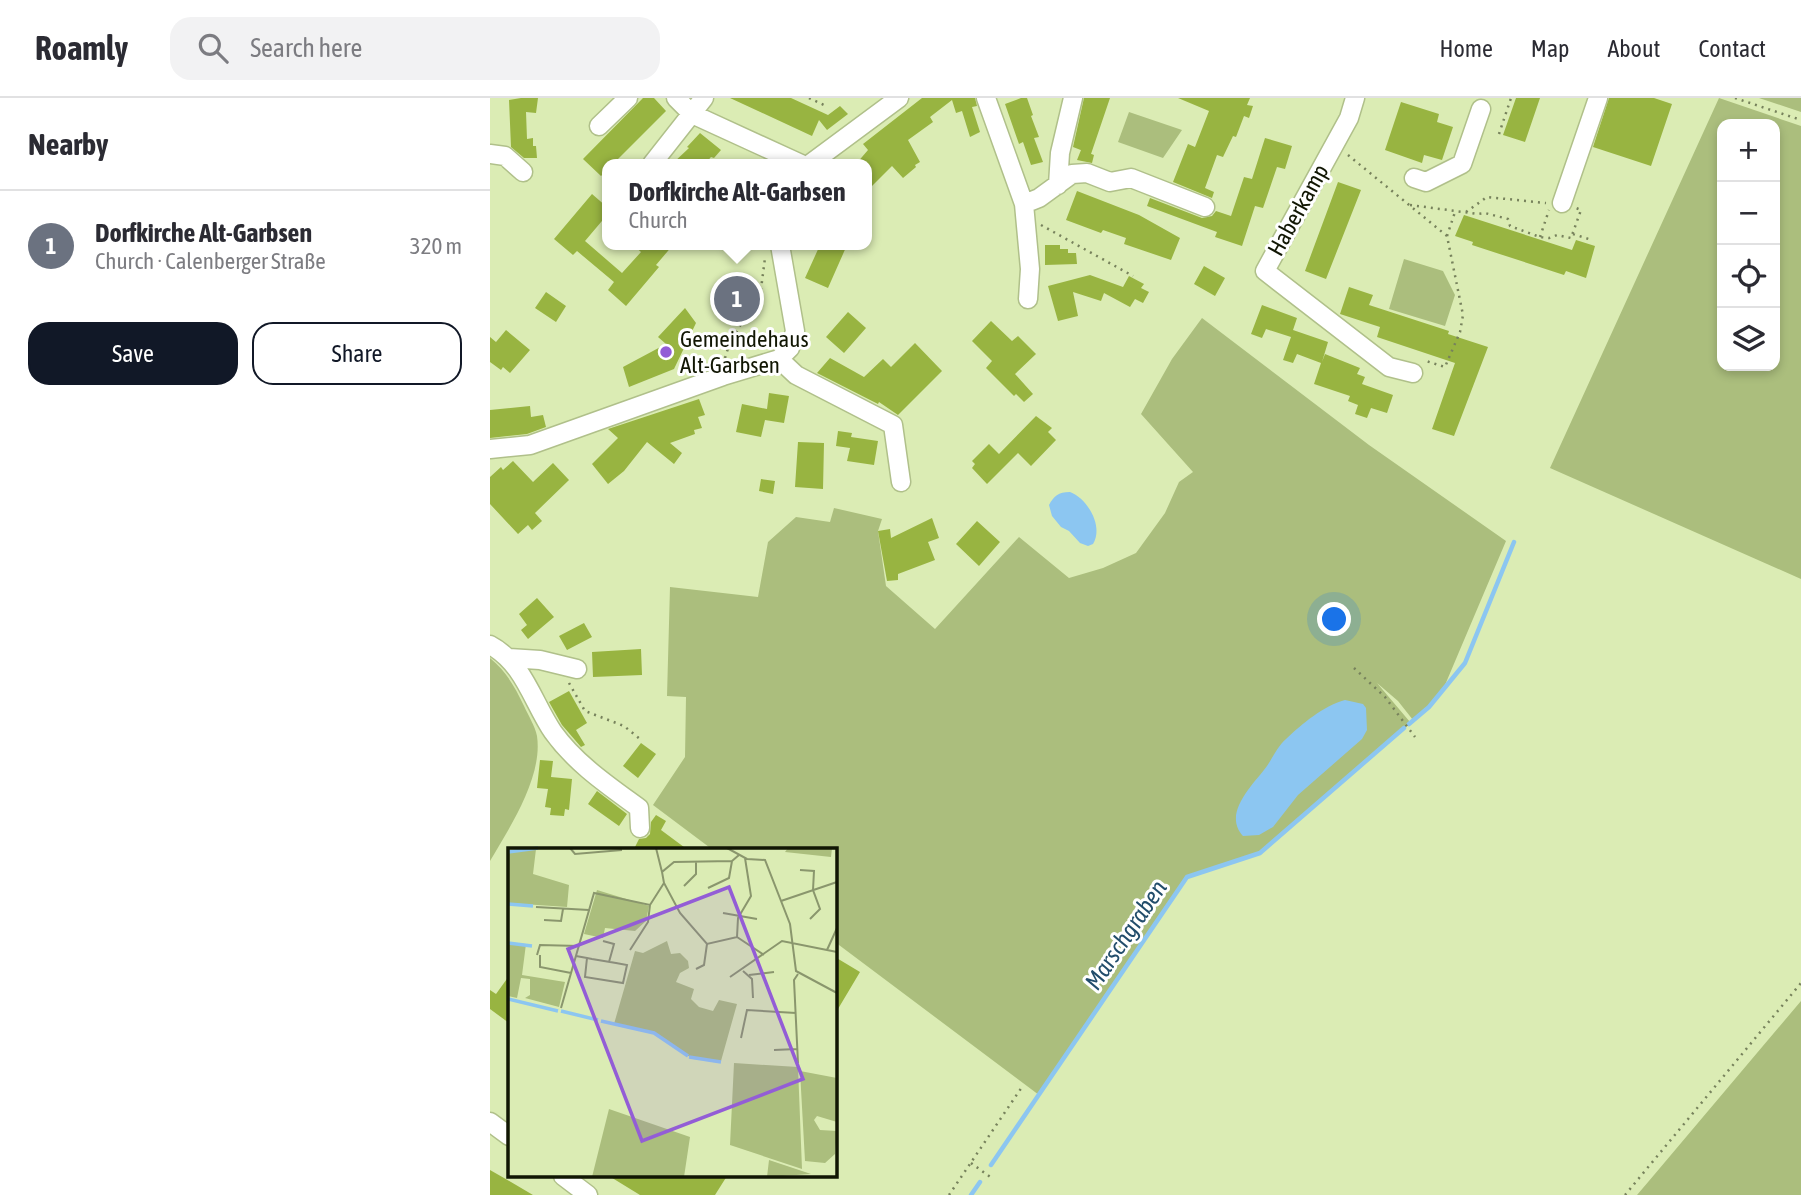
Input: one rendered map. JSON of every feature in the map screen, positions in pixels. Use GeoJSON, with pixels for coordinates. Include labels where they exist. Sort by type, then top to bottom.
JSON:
{"type":"FeatureCollection","features":[{"type":"Feature","properties":{"kind":"street"},"geometry":{"type":"LineString","coordinates":[[599,126],[628,98]]}},
{"type":"Feature","properties":{"kind":"street"},"geometry":{"type":"LineString","coordinates":[[676,98],[692,114],[790,159]]}},
{"type":"Feature","properties":{"kind":"street"},"geometry":{"type":"LineString","coordinates":[[656,159],[704,98]]}},
{"type":"Feature","properties":{"kind":"street"},"geometry":{"type":"LineString","coordinates":[[817,159],[899,98]]}},
{"type":"Feature","properties":{"kind":"street"},"geometry":{"type":"LineString","coordinates":[[986,98],[1025,210],[1030,269],[1028,299]]}},
{"type":"Feature","properties":{"kind":"street"},"geometry":{"type":"LineString","coordinates":[[1058,185],[1060,153],[1073,98]]}},
{"type":"Feature","properties":{"kind":"street","name":"Haberkamp"},"geometry":{"type":"LineString","coordinates":[[1355,98],[1349,118],[1265,271],[1389,367],[1413,373]]}},
{"type":"Feature","properties":{"kind":"street"},"geometry":{"type":"LineString","coordinates":[[1562,203],[1598,98]]}},
{"type":"Feature","properties":{"kind":"street"},"geometry":{"type":"LineString","coordinates":[[1415,178],[1426,182],[1462,164],[1481,109]]}},
{"type":"Feature","properties":{"kind":"street"},"geometry":{"type":"LineString","coordinates":[[490,154],[505,156],[523,172]]}},
{"type":"Feature","properties":{"kind":"street"},"geometry":{"type":"LineString","coordinates":[[1025,210],[1072,174],[1087,173],[1110,182],[1131,178],[1205,207]]}},
{"type":"Feature","properties":{"kind":"street"},"geometry":{"type":"LineString","coordinates":[[490,449],[530,445],[723,376],[779,359],[790,348],[795,331],[781,250]]}},
{"type":"Feature","properties":{"kind":"street"},"geometry":{"type":"LineString","coordinates":[[779,359],[796,375],[892,425],[901,482]]}},
{"type":"Feature","properties":{"kind":"street"},"geometry":{"type":"LineString","coordinates":[[490,645],[509,658],[562,743],[591,772],[639,808],[640,828]]}},
{"type":"Feature","properties":{"kind":"street"},"geometry":{"type":"LineString","coordinates":[[509,658],[530,658],[568,667]]}},
{"type":"Feature","properties":{"kind":"street"},"geometry":{"type":"LineString","coordinates":[[566,1178],[588,1195]]}},
{"type":"Feature","properties":{"kind":"path"},"geometry":{"type":"LineString","coordinates":[[809,98],[824,105]]}},
{"type":"Feature","properties":{"kind":"path"},"geometry":{"type":"LineString","coordinates":[[1499,134],[1511,98]]}},
{"type":"Feature","properties":{"kind":"path"},"geometry":{"type":"LineString","coordinates":[[1735,98],[1801,120]]}},
{"type":"Feature","properties":{"kind":"path"},"geometry":{"type":"LineString","coordinates":[[1334,144],[1447,236]]}},
{"type":"Feature","properties":{"kind":"path"},"geometry":{"type":"LineString","coordinates":[[1466,212],[1487,197],[1551,204],[1540,237]]}},
{"type":"Feature","properties":{"kind":"path"},"geometry":{"type":"LineString","coordinates":[[1410,205],[1485,213],[1508,219],[1510,226],[1540,237],[1557,235],[1571,238],[1581,210],[1562,203]]}},
{"type":"Feature","properties":{"kind":"path"},"geometry":{"type":"LineString","coordinates":[[1025,210],[1133,276]]}},
{"type":"Feature","properties":{"kind":"path"},"geometry":{"type":"LineString","coordinates":[[1413,373],[1418,358],[1445,367],[1460,332],[1463,315],[1461,300],[1447,236],[1455,211]]}},
{"type":"Feature","properties":{"kind":"path"},"geometry":{"type":"LineString","coordinates":[[1573,234],[1592,240]]}},
{"type":"Feature","properties":{"kind":"path"},"geometry":{"type":"LineString","coordinates":[[723,376],[729,345],[761,289],[765,257]]}},
{"type":"Feature","properties":{"kind":"path"},"geometry":{"type":"LineString","coordinates":[[568,667],[584,711],[624,726],[640,739]]}},
{"type":"Feature","properties":{"kind":"path"},"geometry":{"type":"LineString","coordinates":[[1354,668],[1385,697],[1415,737]]}},
{"type":"Feature","properties":{"kind":"path"},"geometry":{"type":"LineString","coordinates":[[1625,1195],[1801,983]]}},
{"type":"Feature","properties":{"kind":"path"},"geometry":{"type":"LineString","coordinates":[[949,1195],[1022,1087]]}},
{"type":"Feature","properties":{"kind":"path"},"geometry":{"type":"LineString","coordinates":[[971,1163],[993,1179]]}},
{"type":"Feature","properties":{"kind":"green space"},"geometry":{"type":"Polygon","coordinates":[[[1719,98],[1801,126],[1801,579],[1550,468],[1719,98]]]}},
{"type":"Feature","properties":{"kind":"green space"},"geometry":{"type":"Polygon","coordinates":[[[1759,98],[1801,98],[1801,112],[1759,98]]]}},
{"type":"Feature","properties":{"kind":"green space"},"geometry":{"type":"Polygon","coordinates":[[[1129,112],[1182,130],[1163,158],[1118,142],[1129,112]]]}},
{"type":"Feature","properties":{"kind":"green space"},"geometry":{"type":"Polygon","coordinates":[[[1404,259],[1443,271],[1455,295],[1445,326],[1389,309],[1404,259]]]}},
{"type":"Feature","properties":{"kind":"green space"},"geometry":{"type":"Polygon","coordinates":[[[1202,318],[1369,445],[1506,541],[1445,685],[1429,707],[1413,720],[1398,701],[1377,683],[1410,722],[1260,853],[1187,877],[1039,1095],[836,943],[836,848],[710,848],[653,805],[685,757],[686,697],[667,696],[670,587],[758,597],[768,542],[796,517],[830,522],[834,508],[882,519],[878,531],[886,586],[935,629],[1019,537],[1069,578],[1103,568],[1136,553],[1165,513],[1179,482],[1193,472],[1141,414],[1172,359],[1202,318]]]}},
{"type":"Feature","properties":{"kind":"green space"},"geometry":{"type":"Polygon","coordinates":[[[490,658],[505,674],[521,699],[536,732],[538,752],[523,801],[490,861],[490,658]]]}},
{"type":"Feature","properties":{"kind":"green space"},"geometry":{"type":"Polygon","coordinates":[[[1801,1001],[1801,1195],[1637,1195],[1654,1175],[1801,1001]]]}},
{"type":"Feature","properties":{"kind":"water"},"geometry":{"type":"Polygon","coordinates":[[[1070,492],[1088,506],[1095,521],[1096,537],[1093,544],[1088,546],[1080,543],[1052,516],[1049,505],[1053,499],[1059,494],[1070,492]]]}},
{"type":"Feature","properties":{"kind":"water"},"geometry":{"type":"Polygon","coordinates":[[[1345,700],[1363,704],[1366,708],[1367,730],[1362,739],[1298,795],[1273,827],[1259,835],[1243,836],[1237,827],[1238,809],[1280,745],[1313,716],[1345,700]]]}},
{"type":"Feature","properties":{"kind":"building"},"geometry":{"type":"Polygon","coordinates":[[[538,98],[536,113],[526,112],[527,139],[533,138],[537,158],[524,158],[511,147],[509,100],[538,98]]]}},
{"type":"Feature","properties":{"kind":"building"},"geometry":{"type":"Polygon","coordinates":[[[643,98],[654,98],[666,111],[618,159],[602,159],[601,176],[583,159],[643,98]]]}},
{"type":"Feature","properties":{"kind":"building"},"geometry":{"type":"Polygon","coordinates":[[[730,98],[791,98],[828,115],[840,106],[848,114],[827,130],[819,120],[812,136],[730,98]]]}},
{"type":"Feature","properties":{"kind":"building"},"geometry":{"type":"Polygon","coordinates":[[[922,98],[975,98],[977,106],[972,107],[980,132],[970,137],[962,111],[956,113],[952,100],[930,117],[933,122],[908,140],[920,162],[903,178],[892,166],[872,186],[872,159],[860,159],[868,150],[863,144],[922,98]]]}},
{"type":"Feature","properties":{"kind":"building"},"geometry":{"type":"Polygon","coordinates":[[[1027,98],[1033,115],[1031,116],[1039,137],[1034,138],[1043,162],[1031,165],[1023,142],[1019,144],[1005,104],[1027,98]]]}},
{"type":"Feature","properties":{"kind":"building"},"geometry":{"type":"Polygon","coordinates":[[[1084,98],[1110,98],[1091,154],[1073,147],[1084,98]]]}},
{"type":"Feature","properties":{"kind":"building"},"geometry":{"type":"Polygon","coordinates":[[[1178,98],[1250,98],[1247,105],[1253,106],[1249,118],[1244,116],[1236,137],[1233,136],[1223,157],[1217,155],[1205,188],[1214,192],[1212,198],[1173,182],[1188,144],[1195,147],[1209,111],[1178,98]]]}},
{"type":"Feature","properties":{"kind":"building"},"geometry":{"type":"Polygon","coordinates":[[[1516,98],[1540,98],[1525,142],[1503,135],[1516,98]]]}},
{"type":"Feature","properties":{"kind":"building"},"geometry":{"type":"Polygon","coordinates":[[[1609,98],[1654,98],[1672,104],[1651,166],[1593,147],[1609,98]]]}},
{"type":"Feature","properties":{"kind":"building"},"geometry":{"type":"Polygon","coordinates":[[[1401,102],[1439,114],[1437,122],[1453,127],[1442,160],[1424,155],[1422,163],[1385,150],[1401,102]]]}},
{"type":"Feature","properties":{"kind":"building"},"geometry":{"type":"Polygon","coordinates":[[[700,133],[721,150],[709,159],[677,159],[689,148],[687,147],[700,133]]]}},
{"type":"Feature","properties":{"kind":"building"},"geometry":{"type":"Polygon","coordinates":[[[1265,138],[1292,146],[1285,169],[1277,167],[1263,208],[1255,206],[1242,246],[1215,237],[1217,232],[1147,206],[1150,198],[1202,218],[1212,216],[1216,211],[1231,216],[1244,177],[1252,179],[1265,138]]]}},
{"type":"Feature","properties":{"kind":"building"},"geometry":{"type":"Polygon","coordinates":[[[1081,150],[1094,155],[1092,163],[1077,160],[1081,150]]]}},
{"type":"Feature","properties":{"kind":"building"},"geometry":{"type":"Polygon","coordinates":[[[1338,182],[1361,190],[1326,279],[1305,271],[1338,182]]]}},
{"type":"Feature","properties":{"kind":"building"},"geometry":{"type":"Polygon","coordinates":[[[1077,191],[1139,215],[1180,238],[1171,260],[1124,244],[1126,238],[1103,230],[1101,233],[1066,220],[1077,191]]]}},
{"type":"Feature","properties":{"kind":"building"},"geometry":{"type":"Polygon","coordinates":[[[592,194],[602,203],[602,221],[585,241],[622,273],[641,252],[639,250],[669,250],[656,265],[659,267],[626,306],[608,290],[614,282],[577,251],[573,255],[554,239],[592,194]]]}},
{"type":"Feature","properties":{"kind":"building"},"geometry":{"type":"Polygon","coordinates":[[[1464,215],[1572,250],[1576,240],[1595,246],[1586,278],[1566,271],[1564,275],[1472,245],[1473,242],[1455,236],[1464,215]]]}},
{"type":"Feature","properties":{"kind":"building"},"geometry":{"type":"Polygon","coordinates":[[[1045,245],[1060,245],[1060,249],[1068,249],[1068,253],[1076,253],[1077,264],[1045,265],[1045,245]]]}},
{"type":"Feature","properties":{"kind":"building"},"geometry":{"type":"Polygon","coordinates":[[[818,250],[845,250],[828,288],[805,278],[818,250]]]}},
{"type":"Feature","properties":{"kind":"building"},"geometry":{"type":"Polygon","coordinates":[[[1204,266],[1225,278],[1215,296],[1194,284],[1204,266]]]}},
{"type":"Feature","properties":{"kind":"building"},"geometry":{"type":"Polygon","coordinates":[[[1090,275],[1123,287],[1129,276],[1144,284],[1141,288],[1149,292],[1143,303],[1135,299],[1130,307],[1104,293],[1101,301],[1073,292],[1078,316],[1058,321],[1048,286],[1090,275]]]}},
{"type":"Feature","properties":{"kind":"building"},"geometry":{"type":"Polygon","coordinates":[[[735,278],[756,292],[739,319],[717,305],[735,278]]]}},
{"type":"Feature","properties":{"kind":"building"},"geometry":{"type":"Polygon","coordinates":[[[1349,287],[1373,295],[1369,305],[1449,331],[1448,334],[1488,347],[1454,436],[1432,429],[1455,363],[1377,337],[1380,327],[1340,314],[1349,287]]]}},
{"type":"Feature","properties":{"kind":"building"},"geometry":{"type":"Polygon","coordinates":[[[546,292],[566,306],[556,322],[535,308],[546,292]]]}},
{"type":"Feature","properties":{"kind":"building"},"geometry":{"type":"Polygon","coordinates":[[[1262,305],[1297,318],[1293,330],[1328,342],[1322,362],[1325,354],[1360,368],[1357,374],[1365,377],[1362,384],[1393,395],[1387,413],[1371,408],[1367,418],[1355,414],[1358,405],[1348,401],[1350,396],[1314,384],[1321,363],[1297,354],[1293,363],[1283,360],[1291,337],[1266,329],[1262,338],[1251,334],[1262,305]]]}},
{"type":"Feature","properties":{"kind":"building","name":"Gemeindehaus Alt-Garbsen"},"geometry":{"type":"Polygon","coordinates":[[[685,308],[696,323],[674,369],[629,387],[623,367],[666,344],[658,337],[685,308]]]}},
{"type":"Feature","properties":{"kind":"building"},"geometry":{"type":"Polygon","coordinates":[[[848,312],[866,328],[844,353],[826,337],[848,312]]]}},
{"type":"Feature","properties":{"kind":"building"},"geometry":{"type":"Polygon","coordinates":[[[991,321],[1012,341],[1018,336],[1036,354],[1015,374],[1033,394],[1024,402],[1016,394],[1014,396],[986,368],[992,361],[972,341],[991,321]]]}},
{"type":"Feature","properties":{"kind":"building"},"geometry":{"type":"Polygon","coordinates":[[[506,330],[530,350],[510,373],[490,362],[490,337],[496,342],[506,330]]]}},
{"type":"Feature","properties":{"kind":"building"},"geometry":{"type":"Polygon","coordinates":[[[915,343],[942,371],[898,415],[879,402],[878,404],[817,373],[830,358],[864,377],[883,359],[891,367],[915,343]]]}},
{"type":"Feature","properties":{"kind":"building"},"geometry":{"type":"Polygon","coordinates":[[[769,393],[789,396],[784,423],[765,420],[761,437],[736,432],[742,404],[767,409],[769,393]]]}},
{"type":"Feature","properties":{"kind":"building"},"geometry":{"type":"Polygon","coordinates":[[[699,399],[705,415],[698,417],[702,428],[694,430],[695,434],[670,443],[682,453],[674,464],[647,442],[624,471],[608,484],[592,464],[618,438],[608,429],[699,399]]]}},
{"type":"Feature","properties":{"kind":"building"},"geometry":{"type":"Polygon","coordinates":[[[530,406],[531,417],[543,415],[546,427],[527,434],[490,438],[490,410],[530,406]]]}},
{"type":"Feature","properties":{"kind":"building"},"geometry":{"type":"Polygon","coordinates":[[[1036,416],[1052,428],[1048,432],[1056,440],[1031,466],[1018,453],[987,484],[972,468],[975,464],[972,461],[989,444],[999,454],[1036,416]]]}},
{"type":"Feature","properties":{"kind":"building"},"geometry":{"type":"Polygon","coordinates":[[[838,431],[852,433],[851,437],[878,441],[874,465],[847,461],[850,448],[836,446],[838,431]]]}},
{"type":"Feature","properties":{"kind":"building"},"geometry":{"type":"Polygon","coordinates":[[[798,442],[824,443],[823,489],[795,487],[798,442]]]}},
{"type":"Feature","properties":{"kind":"building"},"geometry":{"type":"Polygon","coordinates":[[[513,461],[533,482],[553,463],[569,480],[535,513],[542,521],[532,530],[528,525],[518,534],[490,504],[490,477],[513,461]]]}},
{"type":"Feature","properties":{"kind":"building"},"geometry":{"type":"Polygon","coordinates":[[[761,479],[775,481],[773,494],[759,491],[761,479]]]}},
{"type":"Feature","properties":{"kind":"building"},"geometry":{"type":"Polygon","coordinates":[[[932,518],[939,538],[928,542],[935,560],[898,574],[898,580],[887,581],[878,531],[890,529],[891,538],[932,518]]]}},
{"type":"Feature","properties":{"kind":"building"},"geometry":{"type":"Polygon","coordinates":[[[977,521],[1000,542],[979,566],[956,544],[977,521]]]}},
{"type":"Feature","properties":{"kind":"building"},"geometry":{"type":"Polygon","coordinates":[[[537,598],[554,617],[528,639],[521,630],[527,625],[519,614],[537,598]]]}},
{"type":"Feature","properties":{"kind":"building"},"geometry":{"type":"Polygon","coordinates":[[[584,623],[592,637],[567,650],[559,636],[584,623]]]}},
{"type":"Feature","properties":{"kind":"building"},"geometry":{"type":"Polygon","coordinates":[[[641,649],[642,675],[593,677],[592,652],[641,649]]]}},
{"type":"Feature","properties":{"kind":"building"},"geometry":{"type":"Polygon","coordinates":[[[569,691],[587,723],[576,730],[585,745],[581,747],[562,725],[549,702],[569,691]]]}},
{"type":"Feature","properties":{"kind":"building"},"geometry":{"type":"Polygon","coordinates":[[[641,743],[656,754],[638,778],[623,766],[641,743]]]}},
{"type":"Feature","properties":{"kind":"building"},"geometry":{"type":"Polygon","coordinates":[[[540,760],[553,761],[551,777],[572,779],[569,810],[565,809],[564,816],[550,815],[551,808],[545,807],[548,789],[537,788],[540,760]]]}},
{"type":"Feature","properties":{"kind":"building"},"geometry":{"type":"Polygon","coordinates":[[[597,791],[627,814],[619,826],[588,804],[597,791]]]}},
{"type":"Feature","properties":{"kind":"building"},"geometry":{"type":"Polygon","coordinates":[[[656,815],[666,821],[661,830],[685,848],[635,847],[639,839],[650,834],[651,822],[656,815]]]}},
{"type":"Feature","properties":{"kind":"building"},"geometry":{"type":"Polygon","coordinates":[[[836,958],[860,972],[836,1012],[836,958]]]}},
{"type":"Feature","properties":{"kind":"building"},"geometry":{"type":"Polygon","coordinates":[[[508,977],[508,1022],[490,1009],[490,990],[496,994],[508,977]]]}},
{"type":"Feature","properties":{"kind":"building"},"geometry":{"type":"Polygon","coordinates":[[[490,1170],[504,1178],[533,1195],[490,1195],[490,1170]]]}},
{"type":"Feature","properties":{"kind":"building"},"geometry":{"type":"Polygon","coordinates":[[[612,1178],[726,1178],[715,1195],[640,1195],[612,1178]]]}},
{"type":"Feature","properties":{"kind":"waterway","name":"Marschgraben"},"geometry":{"type":"LineString","coordinates":[[1409,724],[1429,707],[1465,663],[1514,542]]}},
{"type":"Feature","properties":{"kind":"waterway","name":"Marschgraben"},"geometry":{"type":"LineString","coordinates":[[991,1165],[1187,877],[1260,853],[1404,728]]}},
{"type":"Feature","properties":{"kind":"waterway","name":"Marschgraben"},"geometry":{"type":"LineString","coordinates":[[971,1195],[980,1182]]}},
{"type":"Feature","properties":{"kind":"place","name":"Dorfkirche Alt-Garbsen"},"geometry":{"type":"Point","coordinates":[737,299]}},
{"type":"Feature","properties":{"kind":"place","name":"Gemeindehaus Alt-Garbsen"},"geometry":{"type":"Point","coordinates":[666,352]}}]}
